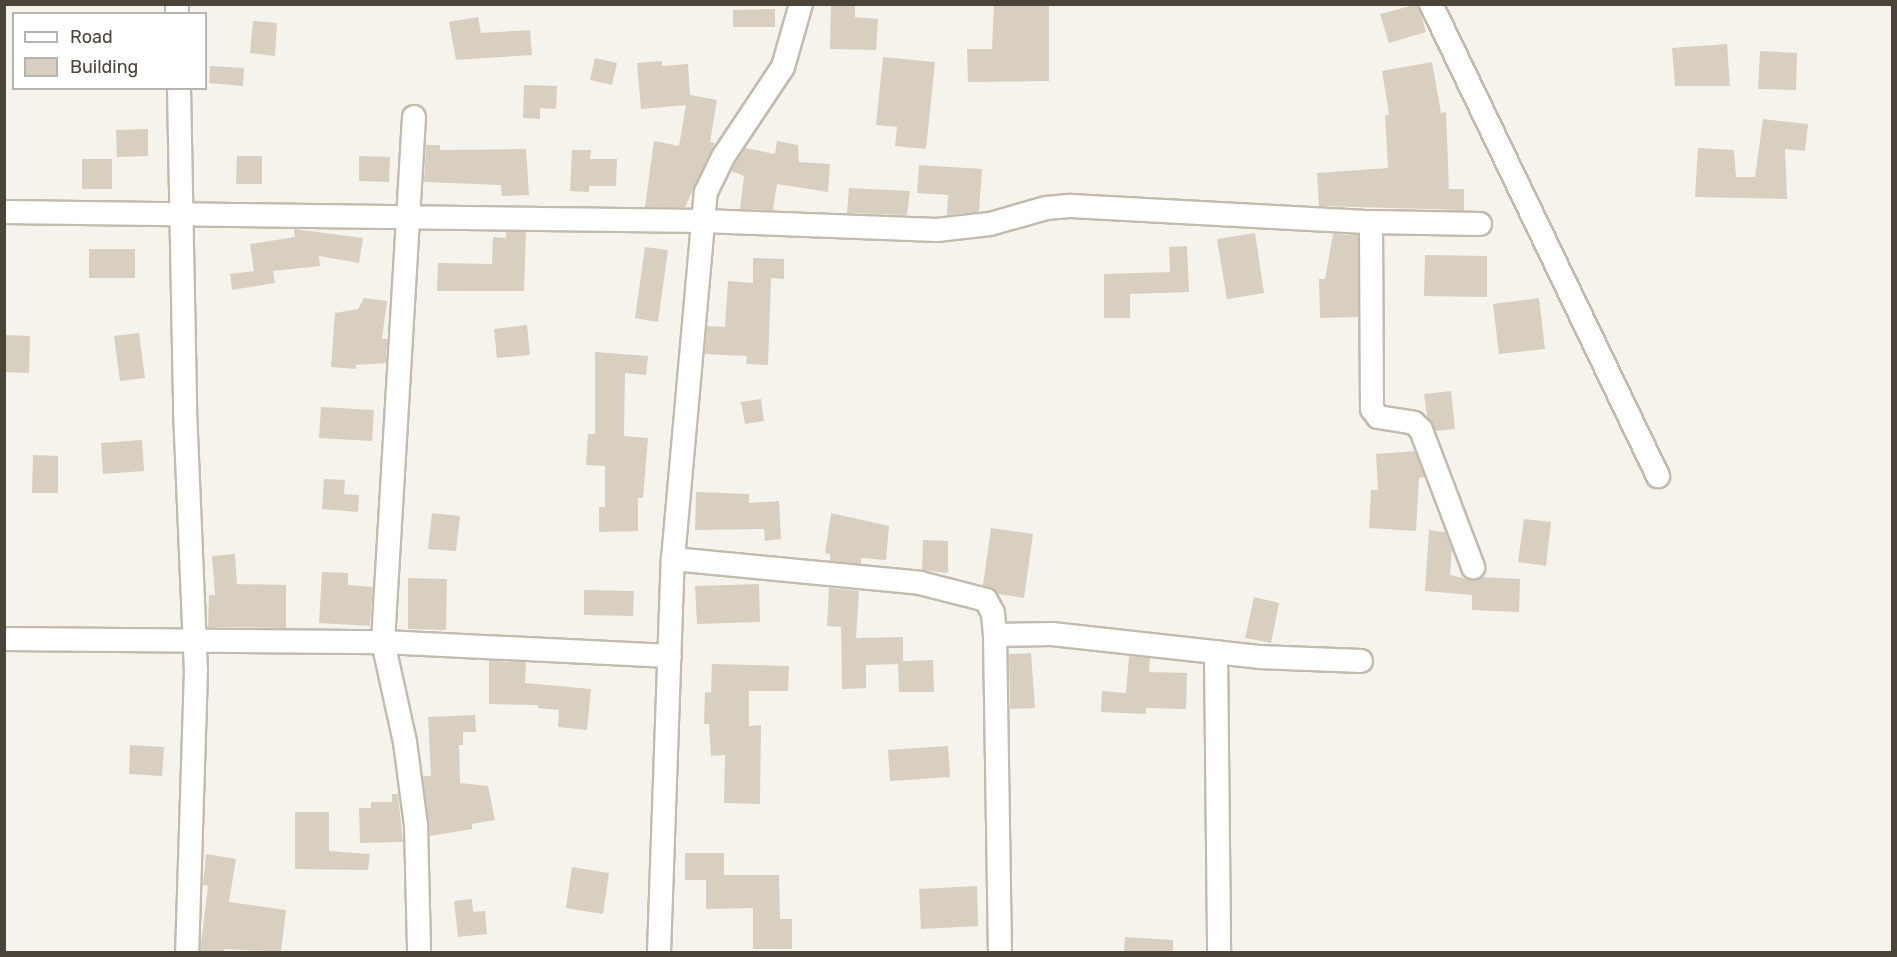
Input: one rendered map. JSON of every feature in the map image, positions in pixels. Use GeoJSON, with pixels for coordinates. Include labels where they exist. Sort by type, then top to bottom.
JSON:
{"type":"FeatureCollection","features":[{"type":"Feature","properties":{"kind":"street"},"geometry":{"type":"LineString","coordinates":[[659,952],[673,559],[706,192],[723,157],[783,67],[801,4]]}},
{"type":"Feature","properties":{"kind":"street"},"geometry":{"type":"LineString","coordinates":[[1431,4],[1658,476]]}},
{"type":"Feature","properties":{"kind":"street"},"geometry":{"type":"LineString","coordinates":[[178,90],[196,640],[187,952]]}},
{"type":"Feature","properties":{"kind":"street"},"geometry":{"type":"LineString","coordinates":[[414,117],[383,642],[405,742],[416,825],[419,952]]}},
{"type":"Feature","properties":{"kind":"street"},"geometry":{"type":"LineString","coordinates":[[4,212],[703,221],[957,230],[1071,206],[1371,222],[1480,224]]}},
{"type":"Feature","properties":{"kind":"street"},"geometry":{"type":"LineString","coordinates":[[1371,222],[1372,409],[1378,417],[1414,423],[1421,430],[1473,567]]}},
{"type":"Feature","properties":{"kind":"street"},"geometry":{"type":"LineString","coordinates":[[673,559],[897,581],[969,594],[986,600],[991,607],[995,635],[1000,952]]}},
{"type":"Feature","properties":{"kind":"street"},"geometry":{"type":"LineString","coordinates":[[995,635],[1052,634],[1216,652],[1361,661]]}},
{"type":"Feature","properties":{"kind":"street"},"geometry":{"type":"LineString","coordinates":[[4,639],[383,642],[670,656]]}},
{"type":"Feature","properties":{"kind":"street"},"geometry":{"type":"LineString","coordinates":[[1216,652],[1219,952]]}},
{"type":"Feature","properties":{"kind":"building"},"geometry":{"type":"Polygon","coordinates":[[[831,4],[855,5],[855,17],[878,19],[876,50],[830,49],[831,4]]]}},
{"type":"Feature","properties":{"kind":"building"},"geometry":{"type":"Polygon","coordinates":[[[994,4],[1049,4],[1049,81],[968,82],[967,49],[992,49],[994,4]]]}},
{"type":"Feature","properties":{"kind":"building"},"geometry":{"type":"Polygon","coordinates":[[[1418,4],[1426,32],[1389,43],[1380,14],[1418,4]]]}},
{"type":"Feature","properties":{"kind":"building"},"geometry":{"type":"Polygon","coordinates":[[[775,9],[775,27],[733,27],[733,10],[775,9]]]}},
{"type":"Feature","properties":{"kind":"building"},"geometry":{"type":"Polygon","coordinates":[[[478,17],[481,33],[530,30],[532,55],[456,60],[449,22],[478,17]]]}},
{"type":"Feature","properties":{"kind":"building"},"geometry":{"type":"Polygon","coordinates":[[[253,21],[277,23],[275,56],[250,53],[253,21]]]}},
{"type":"Feature","properties":{"kind":"building"},"geometry":{"type":"Polygon","coordinates":[[[1727,44],[1730,86],[1675,86],[1672,48],[1727,44]]]}},
{"type":"Feature","properties":{"kind":"building"},"geometry":{"type":"Polygon","coordinates":[[[1760,51],[1797,53],[1796,90],[1758,89],[1760,51]]]}},
{"type":"Feature","properties":{"kind":"building"},"geometry":{"type":"Polygon","coordinates":[[[883,57],[935,62],[926,149],[895,146],[897,127],[876,125],[883,57]]]}},
{"type":"Feature","properties":{"kind":"building"},"geometry":{"type":"Polygon","coordinates":[[[595,58],[617,63],[612,85],[590,80],[595,58]]]}},
{"type":"Feature","properties":{"kind":"building"},"geometry":{"type":"Polygon","coordinates":[[[662,61],[662,66],[688,64],[690,95],[717,100],[710,142],[715,143],[685,207],[645,207],[654,141],[679,146],[686,105],[641,109],[637,63],[662,61]]]}},
{"type":"Feature","properties":{"kind":"building"},"geometry":{"type":"Polygon","coordinates":[[[1432,62],[1441,113],[1446,112],[1449,189],[1464,189],[1464,210],[1319,206],[1317,173],[1388,168],[1385,115],[1389,115],[1382,71],[1432,62]]]}},
{"type":"Feature","properties":{"kind":"building"},"geometry":{"type":"Polygon","coordinates":[[[210,66],[244,68],[243,86],[209,83],[210,66]]]}},
{"type":"Feature","properties":{"kind":"building"},"geometry":{"type":"Polygon","coordinates":[[[524,85],[557,86],[556,109],[540,108],[540,119],[523,118],[524,85]]]}},
{"type":"Feature","properties":{"kind":"building"},"geometry":{"type":"Polygon","coordinates":[[[1763,119],[1808,124],[1805,151],[1785,149],[1787,199],[1695,197],[1698,148],[1734,150],[1736,177],[1755,177],[1763,119]]]}},
{"type":"Feature","properties":{"kind":"building"},"geometry":{"type":"Polygon","coordinates":[[[148,129],[148,156],[117,157],[116,130],[148,129]]]}},
{"type":"Feature","properties":{"kind":"building"},"geometry":{"type":"Polygon","coordinates":[[[777,141],[798,145],[799,162],[830,164],[828,192],[777,184],[773,210],[740,209],[744,176],[731,171],[745,148],[775,154],[777,141]]]}},
{"type":"Feature","properties":{"kind":"building"},"geometry":{"type":"Polygon","coordinates":[[[426,145],[440,145],[440,150],[526,149],[529,195],[502,196],[501,185],[424,182],[426,145]]]}},
{"type":"Feature","properties":{"kind":"building"},"geometry":{"type":"Polygon","coordinates":[[[572,150],[591,150],[590,159],[617,159],[616,186],[589,186],[589,192],[570,191],[572,150]]]}},
{"type":"Feature","properties":{"kind":"building"},"geometry":{"type":"Polygon","coordinates":[[[237,156],[262,156],[262,184],[236,184],[237,156]]]}},
{"type":"Feature","properties":{"kind":"building"},"geometry":{"type":"Polygon","coordinates":[[[359,156],[390,157],[389,182],[359,181],[359,156]]]}},
{"type":"Feature","properties":{"kind":"building"},"geometry":{"type":"Polygon","coordinates":[[[82,159],[112,159],[112,189],[82,189],[82,159]]]}},
{"type":"Feature","properties":{"kind":"building"},"geometry":{"type":"Polygon","coordinates":[[[919,165],[982,169],[979,212],[947,215],[948,195],[917,193],[919,165]]]}},
{"type":"Feature","properties":{"kind":"building"},"geometry":{"type":"Polygon","coordinates":[[[849,188],[910,191],[907,215],[847,213],[849,188]]]}},
{"type":"Feature","properties":{"kind":"building"},"geometry":{"type":"Polygon","coordinates":[[[294,229],[363,238],[359,263],[319,256],[320,266],[273,271],[275,283],[232,290],[230,274],[254,271],[250,244],[295,237],[294,229]]]}},
{"type":"Feature","properties":{"kind":"building"},"geometry":{"type":"Polygon","coordinates":[[[506,232],[526,232],[524,291],[437,291],[438,263],[492,264],[493,237],[506,238],[506,232]]]}},
{"type":"Feature","properties":{"kind":"building"},"geometry":{"type":"Polygon","coordinates":[[[1255,233],[1264,293],[1227,299],[1217,239],[1255,233]]]}},
{"type":"Feature","properties":{"kind":"building"},"geometry":{"type":"Polygon","coordinates":[[[1333,234],[1358,235],[1358,317],[1320,318],[1319,279],[1325,279],[1333,234]]]}},
{"type":"Feature","properties":{"kind":"building"},"geometry":{"type":"Polygon","coordinates":[[[1187,246],[1189,292],[1130,294],[1130,318],[1104,318],[1104,274],[1170,272],[1169,247],[1187,246]]]}},
{"type":"Feature","properties":{"kind":"building"},"geometry":{"type":"Polygon","coordinates":[[[645,247],[668,250],[658,322],[635,318],[645,247]]]}},
{"type":"Feature","properties":{"kind":"building"},"geometry":{"type":"Polygon","coordinates":[[[89,249],[135,249],[135,278],[89,278],[89,249]]]}},
{"type":"Feature","properties":{"kind":"building"},"geometry":{"type":"Polygon","coordinates":[[[1425,255],[1487,256],[1487,297],[1424,296],[1425,255]]]}},
{"type":"Feature","properties":{"kind":"building"},"geometry":{"type":"Polygon","coordinates":[[[753,258],[784,259],[784,279],[771,278],[768,365],[746,364],[747,356],[705,354],[707,326],[725,327],[728,281],[753,283],[753,258]]]}},
{"type":"Feature","properties":{"kind":"building"},"geometry":{"type":"Polygon","coordinates":[[[364,298],[387,301],[382,339],[387,339],[386,363],[356,365],[356,369],[331,367],[335,313],[358,309],[364,298]]]}},
{"type":"Feature","properties":{"kind":"building"},"geometry":{"type":"Polygon","coordinates":[[[1539,298],[1545,349],[1499,354],[1493,304],[1539,298]]]}},
{"type":"Feature","properties":{"kind":"building"},"geometry":{"type":"Polygon","coordinates":[[[527,325],[530,355],[497,358],[494,329],[527,325]]]}},
{"type":"Feature","properties":{"kind":"building"},"geometry":{"type":"Polygon","coordinates":[[[139,333],[145,378],[120,381],[114,336],[139,333]]]}},
{"type":"Feature","properties":{"kind":"building"},"geometry":{"type":"Polygon","coordinates":[[[4,335],[30,336],[29,373],[4,372],[4,335]]]}},
{"type":"Feature","properties":{"kind":"building"},"geometry":{"type":"Polygon","coordinates":[[[595,352],[648,356],[646,375],[625,373],[624,436],[648,438],[643,498],[638,498],[638,531],[599,532],[599,507],[605,507],[605,466],[586,465],[588,434],[595,434],[595,352]]]}},
{"type":"Feature","properties":{"kind":"building"},"geometry":{"type":"Polygon","coordinates":[[[1451,391],[1455,429],[1436,431],[1427,416],[1424,394],[1451,391]]]}},
{"type":"Feature","properties":{"kind":"building"},"geometry":{"type":"Polygon","coordinates":[[[761,399],[764,421],[745,424],[741,402],[761,399]]]}},
{"type":"Feature","properties":{"kind":"building"},"geometry":{"type":"Polygon","coordinates":[[[321,407],[374,410],[372,441],[319,438],[321,407]]]}},
{"type":"Feature","properties":{"kind":"building"},"geometry":{"type":"Polygon","coordinates":[[[142,440],[144,471],[103,474],[101,443],[142,440]]]}},
{"type":"Feature","properties":{"kind":"building"},"geometry":{"type":"Polygon","coordinates":[[[1415,451],[1425,477],[1419,478],[1416,531],[1369,528],[1371,490],[1378,490],[1376,454],[1415,451]]]}},
{"type":"Feature","properties":{"kind":"building"},"geometry":{"type":"Polygon","coordinates":[[[33,455],[58,456],[58,493],[32,493],[33,455]]]}},
{"type":"Feature","properties":{"kind":"building"},"geometry":{"type":"Polygon","coordinates":[[[324,479],[345,480],[344,494],[359,495],[358,512],[322,509],[324,479]]]}},
{"type":"Feature","properties":{"kind":"building"},"geometry":{"type":"Polygon","coordinates":[[[696,492],[749,494],[749,503],[779,501],[781,539],[765,541],[764,529],[695,530],[696,492]]]}},
{"type":"Feature","properties":{"kind":"building"},"geometry":{"type":"Polygon","coordinates":[[[432,513],[460,516],[456,551],[428,549],[432,513]]]}},
{"type":"Feature","properties":{"kind":"building"},"geometry":{"type":"Polygon","coordinates":[[[831,513],[889,526],[886,560],[861,558],[861,564],[830,561],[830,554],[825,553],[831,513]]]}},
{"type":"Feature","properties":{"kind":"building"},"geometry":{"type":"Polygon","coordinates":[[[1524,519],[1551,522],[1546,566],[1518,562],[1524,519]]]}},
{"type":"Feature","properties":{"kind":"building"},"geometry":{"type":"Polygon","coordinates":[[[991,528],[1033,534],[1024,598],[998,594],[983,585],[991,528]]]}},
{"type":"Feature","properties":{"kind":"building"},"geometry":{"type":"Polygon","coordinates":[[[1429,530],[1445,532],[1452,549],[1450,575],[1471,580],[1482,577],[1520,579],[1519,612],[1472,610],[1472,595],[1425,591],[1429,530]]]}},
{"type":"Feature","properties":{"kind":"building"},"geometry":{"type":"Polygon","coordinates":[[[923,540],[948,541],[948,573],[922,570],[923,540]]]}},
{"type":"Feature","properties":{"kind":"building"},"geometry":{"type":"Polygon","coordinates":[[[235,554],[237,584],[286,585],[286,628],[208,627],[209,595],[215,595],[212,556],[235,554]]]}},
{"type":"Feature","properties":{"kind":"building"},"geometry":{"type":"Polygon","coordinates":[[[322,572],[348,573],[348,585],[373,587],[370,626],[319,623],[322,572]]]}},
{"type":"Feature","properties":{"kind":"building"},"geometry":{"type":"Polygon","coordinates":[[[408,578],[447,579],[446,630],[408,629],[408,578]]]}},
{"type":"Feature","properties":{"kind":"building"},"geometry":{"type":"Polygon","coordinates":[[[759,584],[760,622],[697,624],[695,586],[759,584]]]}},
{"type":"Feature","properties":{"kind":"building"},"geometry":{"type":"Polygon","coordinates":[[[829,588],[859,591],[856,638],[903,637],[903,661],[933,660],[934,692],[899,692],[898,664],[866,665],[866,688],[842,689],[841,627],[827,626],[829,588]]]}},
{"type":"Feature","properties":{"kind":"building"},"geometry":{"type":"Polygon","coordinates":[[[584,590],[634,591],[633,616],[584,615],[584,590]]]}},
{"type":"Feature","properties":{"kind":"building"},"geometry":{"type":"Polygon","coordinates":[[[1254,597],[1279,603],[1271,643],[1245,638],[1254,597]]]}},
{"type":"Feature","properties":{"kind":"building"},"geometry":{"type":"Polygon","coordinates":[[[1031,653],[1035,708],[1010,709],[1009,654],[1031,653]]]}},
{"type":"Feature","properties":{"kind":"building"},"geometry":{"type":"Polygon","coordinates":[[[1129,656],[1150,658],[1149,672],[1187,673],[1186,709],[1146,708],[1146,714],[1101,712],[1102,691],[1126,693],[1129,656]]]}},
{"type":"Feature","properties":{"kind":"building"},"geometry":{"type":"Polygon","coordinates":[[[489,661],[526,662],[525,683],[591,689],[587,730],[558,727],[559,710],[538,708],[538,705],[489,704],[489,661]]]}},
{"type":"Feature","properties":{"kind":"building"},"geometry":{"type":"Polygon","coordinates":[[[712,664],[789,666],[788,691],[749,691],[749,726],[761,725],[760,804],[724,803],[725,755],[711,756],[709,724],[704,724],[705,692],[711,693],[712,664]]]}},
{"type":"Feature","properties":{"kind":"building"},"geometry":{"type":"Polygon","coordinates":[[[475,715],[476,732],[463,732],[463,745],[459,745],[460,783],[488,786],[495,820],[472,824],[472,829],[430,836],[423,776],[431,776],[428,717],[475,715]]]}},
{"type":"Feature","properties":{"kind":"building"},"geometry":{"type":"Polygon","coordinates":[[[130,745],[164,747],[162,776],[129,774],[130,745]]]}},
{"type":"Feature","properties":{"kind":"building"},"geometry":{"type":"Polygon","coordinates":[[[948,746],[950,777],[890,781],[888,750],[948,746]]]}},
{"type":"Feature","properties":{"kind":"building"},"geometry":{"type":"Polygon","coordinates":[[[392,794],[398,794],[403,842],[360,843],[359,808],[371,808],[371,802],[392,802],[392,794]]]}},
{"type":"Feature","properties":{"kind":"building"},"geometry":{"type":"Polygon","coordinates":[[[295,812],[329,812],[329,851],[370,854],[368,870],[295,869],[295,812]]]}},
{"type":"Feature","properties":{"kind":"building"},"geometry":{"type":"Polygon","coordinates":[[[685,853],[724,853],[724,875],[779,875],[780,919],[792,919],[792,949],[753,949],[753,908],[706,909],[706,880],[685,880],[685,853]]]}},
{"type":"Feature","properties":{"kind":"building"},"geometry":{"type":"Polygon","coordinates":[[[206,854],[236,859],[229,902],[286,910],[281,952],[224,949],[224,952],[200,952],[208,886],[203,885],[206,854]]]}},
{"type":"Feature","properties":{"kind":"building"},"geometry":{"type":"Polygon","coordinates":[[[572,867],[609,873],[603,914],[566,908],[572,867]]]}},
{"type":"Feature","properties":{"kind":"building"},"geometry":{"type":"Polygon","coordinates":[[[977,886],[978,926],[921,929],[919,889],[977,886]]]}},
{"type":"Feature","properties":{"kind":"building"},"geometry":{"type":"Polygon","coordinates":[[[472,899],[473,912],[485,911],[487,934],[458,937],[454,901],[472,899]]]}},
{"type":"Feature","properties":{"kind":"building"},"geometry":{"type":"Polygon","coordinates":[[[1125,937],[1173,940],[1173,952],[1124,952],[1125,937]]]}}]}
